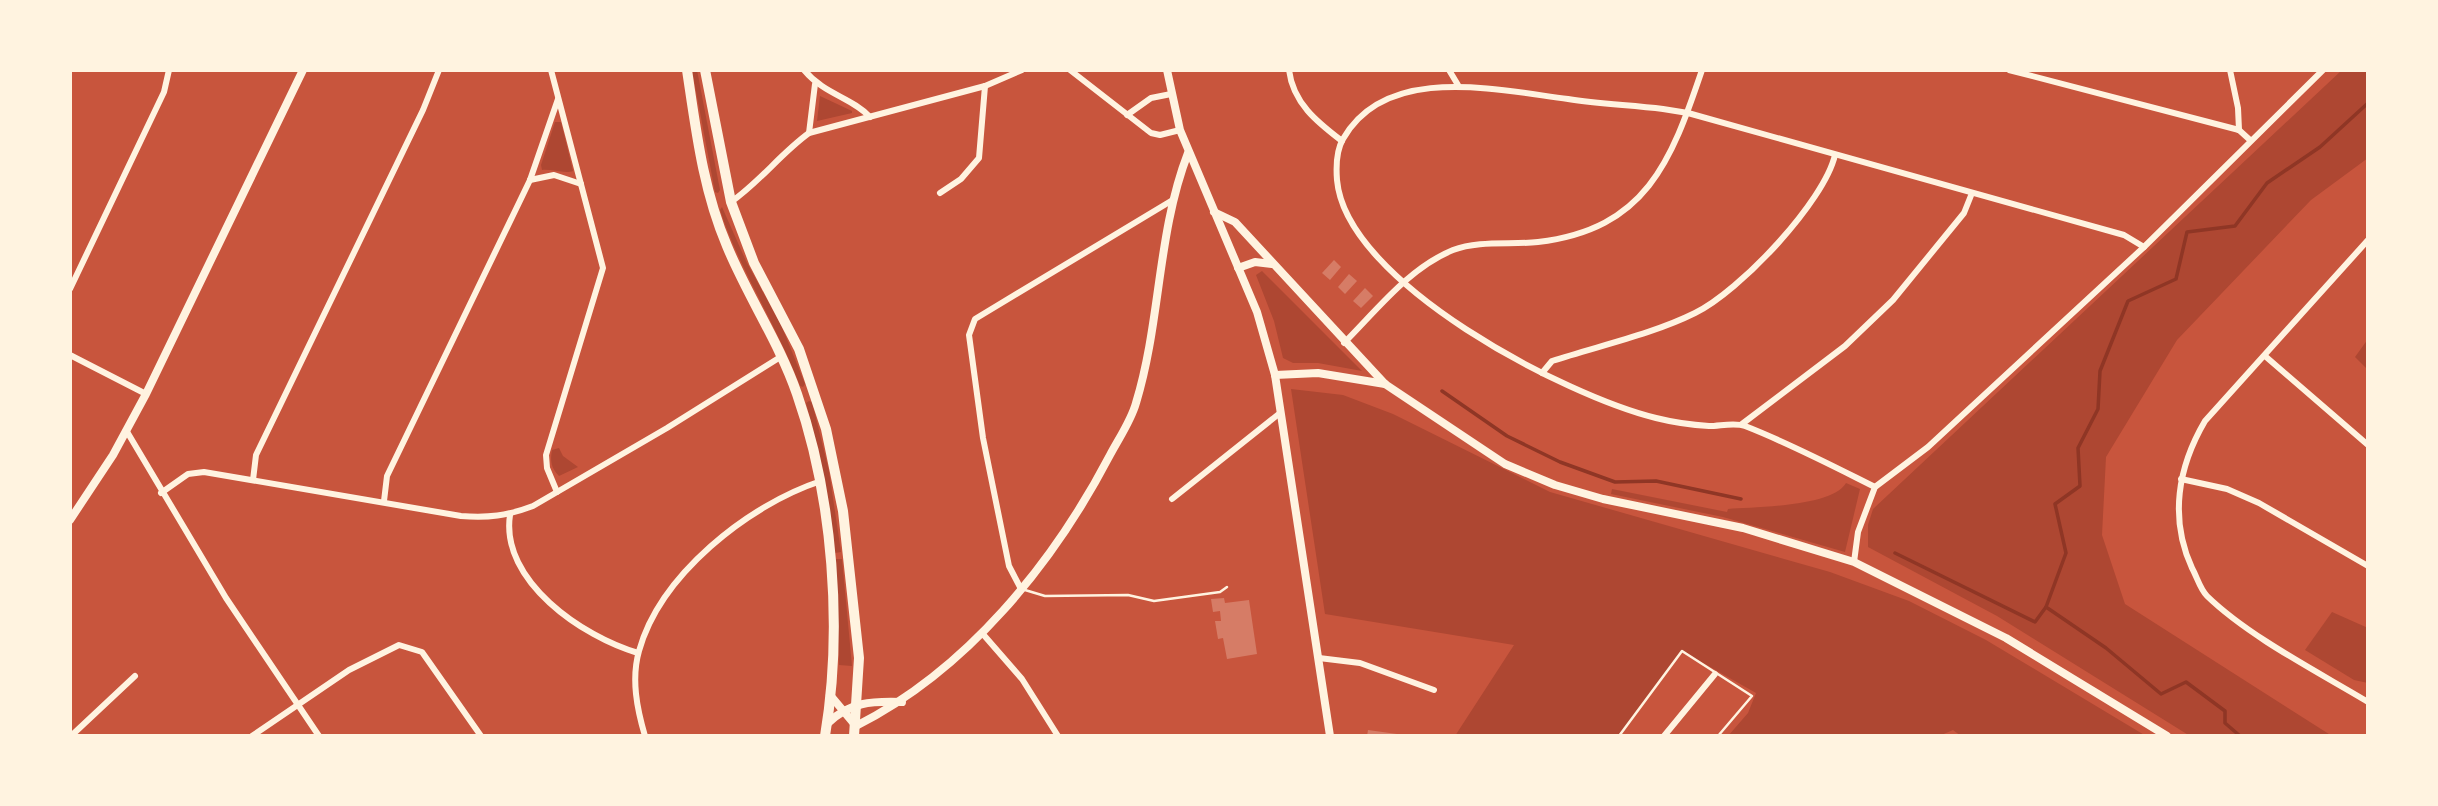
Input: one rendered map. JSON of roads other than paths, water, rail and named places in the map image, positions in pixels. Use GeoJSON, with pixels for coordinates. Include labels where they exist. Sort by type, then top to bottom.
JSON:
{"type":"FeatureCollection","features":[{"type":"Feature","properties":{"kind":"highway"},"geometry":{"type":"LineString","coordinates":[[687,70],[709,197],[739,274],[782,356],[802,409],[821,481],[833,589],[830,695],[825,736]]}},
{"type":"Feature","properties":{"kind":"highway"},"geometry":{"type":"LineString","coordinates":[[705,70],[731,202],[754,263],[799,349],[826,429],[843,511],[851,574],[859,658],[855,731]]}},
{"type":"Feature","properties":{"kind":"street"},"geometry":{"type":"LineString","coordinates":[[70,289],[163,92],[169,70]]}},
{"type":"Feature","properties":{"kind":"street"},"geometry":{"type":"LineString","coordinates":[[70,520],[146,394],[303,70]]}},
{"type":"Feature","properties":{"kind":"street"},"geometry":{"type":"LineString","coordinates":[[253,480],[257,455],[423,110],[439,70]]}},
{"type":"Feature","properties":{"kind":"street"},"geometry":{"type":"LineString","coordinates":[[551,70],[603,268],[546,455],[547,468],[557,492]]}},
{"type":"Feature","properties":{"kind":"street"},"geometry":{"type":"LineString","coordinates":[[804,70],[815,84],[863,110],[870,117]]}},
{"type":"Feature","properties":{"kind":"street"},"geometry":{"type":"LineString","coordinates":[[731,202],[752,187],[786,150],[809,133],[985,86],[1022,70]]}},
{"type":"Feature","properties":{"kind":"street"},"geometry":{"type":"LineString","coordinates":[[1070,70],[1127,115],[1160,135],[1180,130]]}},
{"type":"Feature","properties":{"kind":"street"},"geometry":{"type":"LineString","coordinates":[[1167,70],[1180,130],[1188,153],[1257,312],[1275,376],[1330,736]]}},
{"type":"Feature","properties":{"kind":"street"},"geometry":{"type":"LineString","coordinates":[[1289,70],[1301,103],[1319,124],[1342,141]]}},
{"type":"Feature","properties":{"kind":"street"},"geometry":{"type":"LineString","coordinates":[[1449,70],[1458,85]]}},
{"type":"Feature","properties":{"kind":"street"},"geometry":{"type":"LineString","coordinates":[[1345,343],[1403,284],[1432,261],[1456,249],[1575,235],[1609,220],[1635,204],[1657,176],[1688,113],[1702,70]]}},
{"type":"Feature","properties":{"kind":"street"},"geometry":{"type":"LineString","coordinates":[[2009,70],[2239,130],[2250,140]]}},
{"type":"Feature","properties":{"kind":"street"},"geometry":{"type":"LineString","coordinates":[[2230,70],[2238,108],[2239,130]]}},
{"type":"Feature","properties":{"kind":"street"},"geometry":{"type":"LineString","coordinates":[[1854,562],[1858,532],[1875,488],[1928,447],[2144,247],[2323,70]]}},
{"type":"Feature","properties":{"kind":"street"},"geometry":{"type":"LineString","coordinates":[[809,133],[815,84]]}},
{"type":"Feature","properties":{"kind":"street"},"geometry":{"type":"LineString","coordinates":[[1875,488],[1742,424],[1707,426],[1656,418],[1542,373],[1482,339],[1403,284],[1346,214],[1338,191],[1336,164],[1342,141],[1363,113],[1387,99],[1458,85],[1688,113],[2124,235],[2144,247]]}},
{"type":"Feature","properties":{"kind":"street"},"geometry":{"type":"LineString","coordinates":[[940,193],[961,179],[979,158],[985,86]]}},
{"type":"Feature","properties":{"kind":"street"},"geometry":{"type":"LineString","coordinates":[[1127,115],[1151,98],[1171,94]]}},
{"type":"Feature","properties":{"kind":"street"},"geometry":{"type":"LineString","coordinates":[[384,501],[387,476],[530,180],[558,99]]}},
{"type":"Feature","properties":{"kind":"street"},"geometry":{"type":"LineString","coordinates":[[830,695],[843,709],[855,731],[902,702],[982,633],[1058,541],[1096,481],[1136,406],[1148,357],[1171,201],[1188,153]]}},
{"type":"Feature","properties":{"kind":"street"},"geometry":{"type":"LineString","coordinates":[[1542,373],[1552,361],[1696,313],[1736,284],[1789,231],[1826,183],[1835,155]]}},
{"type":"Feature","properties":{"kind":"street"},"geometry":{"type":"LineString","coordinates":[[530,180],[554,175],[581,184]]}},
{"type":"Feature","properties":{"kind":"street"},"geometry":{"type":"LineString","coordinates":[[1742,424],[1845,346],[1893,300],[1964,213],[1972,193]]}},
{"type":"Feature","properties":{"kind":"street"},"geometry":{"type":"LineString","coordinates":[[1021,589],[1009,566],[983,438],[969,335],[975,318],[1171,201]]}},
{"type":"Feature","properties":{"kind":"street"},"geometry":{"type":"LineString","coordinates":[[1214,212],[1235,222],[1385,384],[1505,464],[1555,485],[1743,528],[1854,562],[2007,638],[2167,736]]}},
{"type":"Feature","properties":{"kind":"street"},"geometry":{"type":"LineString","coordinates":[[2368,240],[2205,421],[2190,447],[2181,479],[2178,505],[2183,547],[2205,594],[2241,623],[2368,702]]}},
{"type":"Feature","properties":{"kind":"street"},"geometry":{"type":"LineString","coordinates":[[1238,268],[1255,262],[1272,264]]}},
{"type":"Feature","properties":{"kind":"street"},"geometry":{"type":"LineString","coordinates":[[70,355],[146,394]]}},
{"type":"Feature","properties":{"kind":"street"},"geometry":{"type":"LineString","coordinates":[[161,493],[188,474],[204,472],[488,519],[510,514],[557,492],[782,356]]}},
{"type":"Feature","properties":{"kind":"street"},"geometry":{"type":"LineString","coordinates":[[2265,356],[2368,444]]}},
{"type":"Feature","properties":{"kind":"street"},"geometry":{"type":"LineString","coordinates":[[1275,376],[1318,373],[1385,384]]}},
{"type":"Feature","properties":{"kind":"street"},"geometry":{"type":"LineString","coordinates":[[1172,499],[1280,414]]}},
{"type":"Feature","properties":{"kind":"street"},"geometry":{"type":"LineString","coordinates":[[126,430],[161,493],[319,736]]}},
{"type":"Feature","properties":{"kind":"street"},"geometry":{"type":"LineString","coordinates":[[2181,479],[2227,489],[2259,503],[2368,566]]}},
{"type":"Feature","properties":{"kind":"street"},"geometry":{"type":"LineString","coordinates":[[645,736],[635,685],[638,653],[659,604],[691,566],[760,510],[790,491],[821,481]]}},
{"type":"Feature","properties":{"kind":"street"},"geometry":{"type":"LineString","coordinates":[[510,514],[508,532],[512,548],[543,597],[584,631],[615,647],[638,653]]}},
{"type":"Feature","properties":{"kind":"street"},"geometry":{"type":"LineString","coordinates":[[982,633],[997,654],[1022,679],[1058,736]]}},
{"type":"Feature","properties":{"kind":"street"},"geometry":{"type":"LineString","coordinates":[[252,736],[358,664],[399,645],[422,652],[481,736]]}},
{"type":"Feature","properties":{"kind":"street"},"geometry":{"type":"LineString","coordinates":[[1319,657],[1360,663],[1434,690]]}},
{"type":"Feature","properties":{"kind":"street"},"geometry":{"type":"LineString","coordinates":[[1664,736],[1715,674]]}},
{"type":"Feature","properties":{"kind":"street"},"geometry":{"type":"LineString","coordinates":[[71,736],[135,676]]}},
{"type":"Feature","properties":{"kind":"street"},"geometry":{"type":"LineString","coordinates":[[2353,693],[2368,694]]}},
{"type":"Feature","properties":{"kind":"street"},"geometry":{"type":"LineString","coordinates":[[828,723],[843,709],[857,704],[902,702]]}},
{"type":"Feature","properties":{"kind":"lane"},"geometry":{"type":"LineString","coordinates":[[1021,589],[1045,596],[1128,595],[1154,601],[1220,592],[1227,587]]}},
{"type":"Feature","properties":{"kind":"lane"},"geometry":{"type":"LineString","coordinates":[[1619,736],[1682,651],[1752,696],[1718,736]]}},
{"type":"Feature","properties":{"kind":"waterway"},"geometry":{"type":"LineString","coordinates":[[2240,736],[2225,723],[2225,711],[2186,682],[2161,694],[2106,648],[2046,607],[2066,553],[2055,504],[2080,486],[2078,448],[2098,409],[2100,371],[2128,301],[2176,279],[2187,232],[2235,226],[2267,183],[2320,147],[2368,103]]}},
{"type":"Feature","properties":{"kind":"waterway"},"geometry":{"type":"LineString","coordinates":[[1442,391],[1507,436],[1560,462],[1615,482],[1656,481],[1741,499]]}},
{"type":"Feature","properties":{"kind":"waterway"},"geometry":{"type":"LineString","coordinates":[[1895,553],[2035,622],[2046,607]]}}]}
